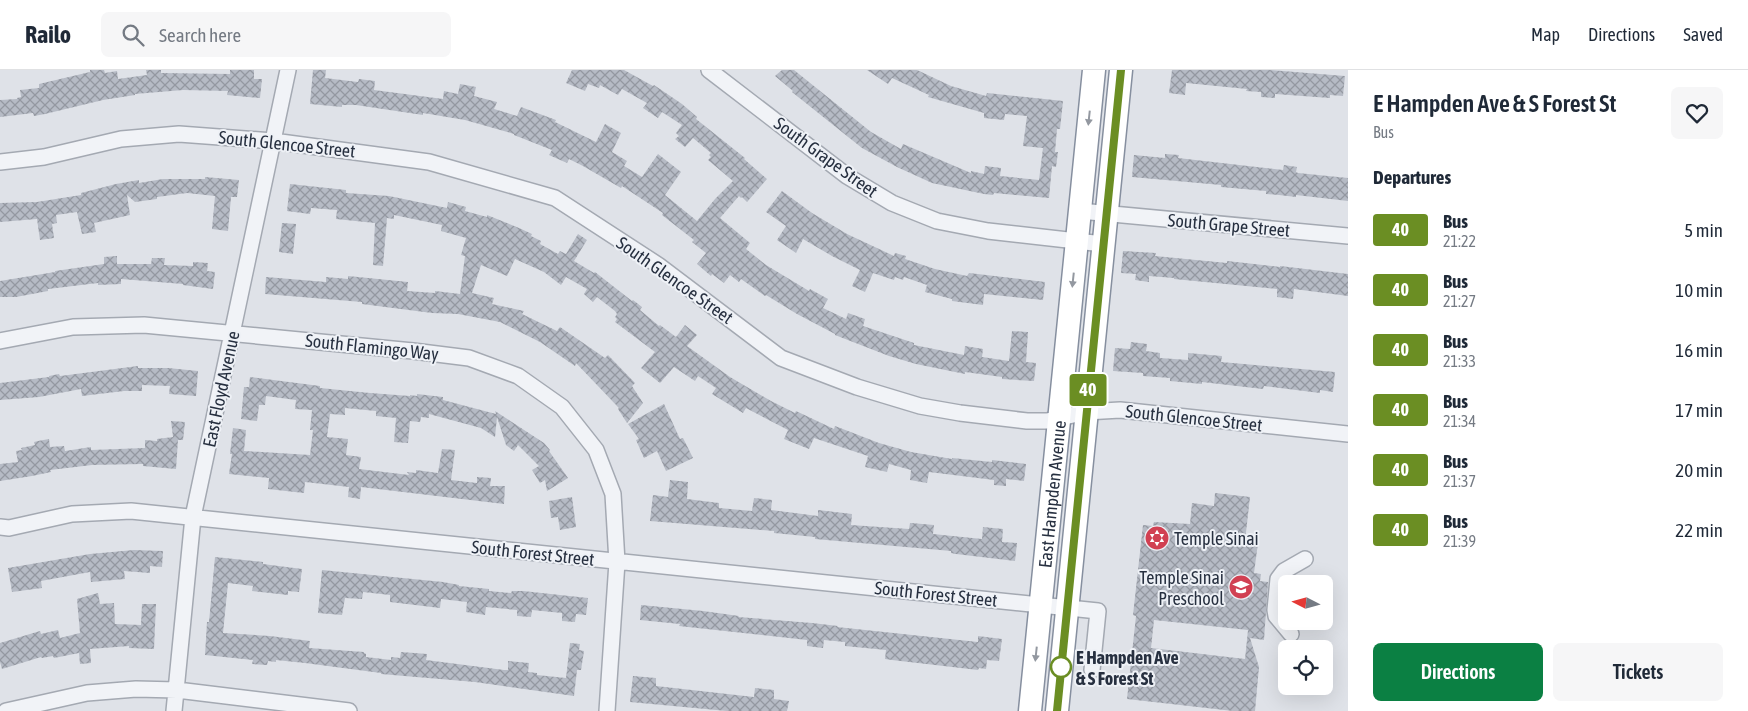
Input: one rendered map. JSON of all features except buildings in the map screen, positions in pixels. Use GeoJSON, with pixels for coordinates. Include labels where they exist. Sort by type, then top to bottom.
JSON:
{"type":"FeatureCollection","features":[{"type":"Feature","properties":{"kind":"highway","name":"East Hampden Avenue"},"geometry":{"type":"LineString","coordinates":[[1030,711],[1094,70]]}},
{"type":"Feature","properties":{"kind":"highway","name":"East Hampden Avenue"},"geometry":{"type":"LineString","coordinates":[[1057,711],[1121,70]]}},
{"type":"Feature","properties":{"kind":"street","name":"East Floyd Avenue"},"geometry":{"type":"LineString","coordinates":[[174,711],[193,517],[288,70]]}},
{"type":"Feature","properties":{"kind":"street","name":"South Grape Street"},"geometry":{"type":"LineString","coordinates":[[709,70],[847,176],[892,203],[937,221],[988,231],[1103,244]]}},
{"type":"Feature","properties":{"kind":"street","name":"South Glencoe Street"},"geometry":{"type":"LineString","coordinates":[[0,162],[44,157],[121,139],[148,135],[179,134],[273,141],[429,162],[555,198],[658,265],[781,358],[857,387],[920,406],[960,414],[1027,421],[1046,421],[1086,412],[1120,410],[1348,434]]}},
{"type":"Feature","properties":{"kind":"street","name":"South Grape Street"},"geometry":{"type":"LineString","coordinates":[[1080,212],[1348,236]]}},
{"type":"Feature","properties":{"kind":"street","name":"South Flamingo Way"},"geometry":{"type":"LineString","coordinates":[[0,341],[73,327],[144,325],[469,358],[518,376],[562,407],[596,450],[613,494],[616,562],[607,711]]}},
{"type":"Feature","properties":{"kind":"street","name":"South Forest Street"},"geometry":{"type":"LineString","coordinates":[[0,527],[9,528],[72,514],[131,510],[1098,611],[1092,670]]}},
{"type":"Feature","properties":{"kind":"street"},"geometry":{"type":"LineString","coordinates":[[1291,634],[1276,616],[1278,579],[1284,571],[1305,559]]}},
{"type":"Feature","properties":{"kind":"street"},"geometry":{"type":"LineString","coordinates":[[6,711],[86,693],[136,689],[177,690],[349,711]]}},
{"type":"Feature","properties":{"kind":"bus line","name":"40"},"geometry":{"type":"LineString","coordinates":[[1057,711],[1121,70]]}},
{"type":"Feature","properties":{"kind":"place","name":"Temple Sinai"},"geometry":{"type":"Point","coordinates":[1157,538]}},
{"type":"Feature","properties":{"kind":"place","name":"Temple Sinai Preschool"},"geometry":{"type":"Point","coordinates":[1241,587]}},
{"type":"Feature","properties":{"kind":"place","name":"E Hampden Ave & S Forest St"},"geometry":{"type":"Point","coordinates":[1061,667]}}]}
